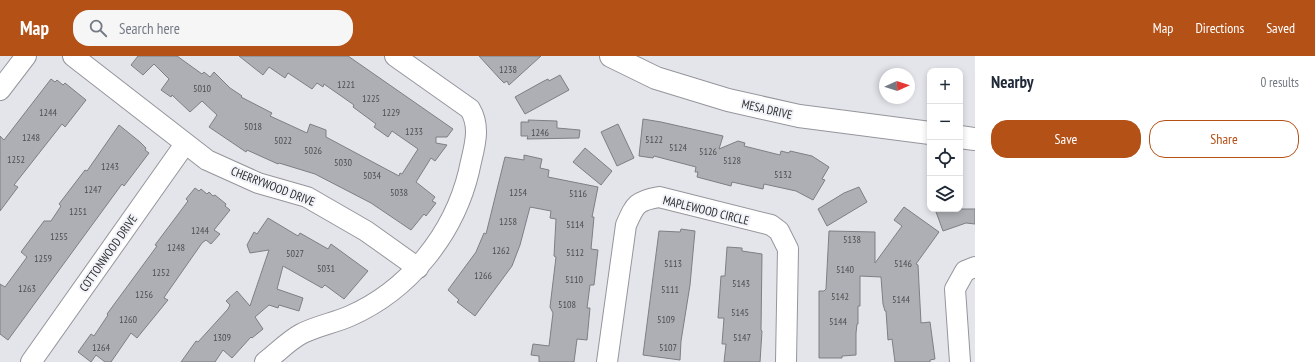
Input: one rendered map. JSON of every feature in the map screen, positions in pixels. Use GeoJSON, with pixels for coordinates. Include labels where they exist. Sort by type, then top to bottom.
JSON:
{"type":"FeatureCollection","features":[{"type":"Feature","properties":{"kind":"main road","name":"MESA DRIVE"},"geometry":{"type":"LineString","coordinates":[[611,56],[656,78],[728,100],[799,116],[927,133]]}},
{"type":"Feature","properties":{"kind":"main road"},"geometry":{"type":"LineString","coordinates":[[963,137],[975,139]]}},
{"type":"Feature","properties":{"kind":"street"},"geometry":{"type":"LineString","coordinates":[[0,90],[26,56]]}},
{"type":"Feature","properties":{"kind":"street","name":"CHERRYWOOD DRIVE"},"geometry":{"type":"LineString","coordinates":[[73,56],[207,160],[258,183],[307,197],[366,231],[418,268]]}},
{"type":"Feature","properties":{"kind":"street"},"geometry":{"type":"LineString","coordinates":[[265,362],[301,334],[351,316],[396,289],[418,268],[452,219],[470,165],[477,134],[475,118],[470,109],[395,56]]}},
{"type":"Feature","properties":{"kind":"street","name":"COTTONWOOD DRIVE"},"geometry":{"type":"LineString","coordinates":[[31,362],[185,144]]}},
{"type":"Feature","properties":{"kind":"street","name":"MAPLEWOOD CIRCLE"},"geometry":{"type":"LineString","coordinates":[[607,362],[626,225],[633,209],[642,200],[659,197],[771,225],[779,230],[788,248],[786,362]]}},
{"type":"Feature","properties":{"kind":"street"},"geometry":{"type":"LineString","coordinates":[[960,362],[955,289],[966,271],[975,266]]}},
{"type":"Feature","properties":{"kind":"building"},"geometry":{"type":"Polygon","coordinates":[[[138,56],[177,56],[202,74],[204,72],[210,77],[214,72],[230,88],[242,96],[241,97],[272,113],[270,116],[307,133],[310,124],[326,130],[326,137],[399,176],[400,173],[402,174],[418,149],[392,131],[388,137],[374,127],[376,124],[353,107],[354,105],[324,84],[323,87],[317,83],[312,89],[288,73],[285,78],[269,67],[263,75],[239,56],[348,56],[453,129],[447,137],[436,137],[436,143],[447,145],[435,161],[431,158],[416,182],[435,197],[432,201],[436,203],[426,216],[424,214],[411,230],[371,203],[315,174],[279,163],[278,164],[247,150],[246,152],[209,127],[217,115],[202,101],[190,112],[172,95],[171,97],[161,90],[169,79],[154,64],[143,75],[131,65],[138,56]]]}},
{"type":"Feature","properties":{"kind":"building"},"geometry":{"type":"Polygon","coordinates":[[[479,56],[541,56],[509,85],[507,81],[504,83],[479,56]]]}},
{"type":"Feature","properties":{"kind":"building"},"geometry":{"type":"Polygon","coordinates":[[[560,75],[569,90],[525,114],[515,97],[548,79],[549,81],[560,75]]]}},
{"type":"Feature","properties":{"kind":"building"},"geometry":{"type":"Polygon","coordinates":[[[51,79],[55,82],[57,80],[63,85],[65,83],[86,100],[65,127],[62,124],[14,185],[18,187],[0,211],[0,136],[4,140],[51,79]]]}},
{"type":"Feature","properties":{"kind":"building"},"geometry":{"type":"Polygon","coordinates":[[[643,119],[723,136],[719,149],[738,141],[745,143],[744,146],[780,155],[781,151],[789,153],[790,151],[812,156],[829,167],[822,179],[825,180],[813,200],[796,191],[764,184],[763,189],[732,182],[731,186],[697,177],[698,172],[695,172],[696,167],[654,156],[653,158],[639,156],[643,119]]]}},
{"type":"Feature","properties":{"kind":"building"},"geometry":{"type":"Polygon","coordinates":[[[528,120],[557,121],[557,128],[580,130],[579,138],[527,139],[528,136],[521,136],[521,122],[529,122],[528,120]]]}},
{"type":"Feature","properties":{"kind":"building"},"geometry":{"type":"Polygon","coordinates":[[[618,124],[634,158],[617,166],[601,132],[618,124]]]}},
{"type":"Feature","properties":{"kind":"building"},"geometry":{"type":"Polygon","coordinates":[[[119,125],[140,142],[149,153],[124,186],[122,184],[8,340],[0,334],[0,284],[5,287],[27,257],[21,252],[44,221],[51,221],[61,206],[59,204],[85,170],[87,171],[119,125]]]}},
{"type":"Feature","properties":{"kind":"building"},"geometry":{"type":"Polygon","coordinates":[[[585,148],[612,171],[601,185],[573,162],[585,148]]]}},
{"type":"Feature","properties":{"kind":"building"},"geometry":{"type":"Polygon","coordinates":[[[524,155],[542,159],[540,168],[549,170],[548,177],[598,187],[592,217],[594,217],[591,249],[598,250],[594,285],[590,285],[587,308],[590,308],[587,340],[577,339],[574,362],[539,362],[539,356],[531,355],[533,344],[549,346],[553,313],[550,307],[556,257],[554,256],[556,219],[550,218],[551,211],[530,207],[520,245],[512,266],[475,316],[457,302],[459,300],[448,290],[476,252],[484,233],[486,234],[505,157],[524,160],[524,155]]]}},
{"type":"Feature","properties":{"kind":"building"},"geometry":{"type":"Polygon","coordinates":[[[859,187],[867,202],[827,226],[818,209],[844,193],[859,187]]]}},
{"type":"Feature","properties":{"kind":"building"},"geometry":{"type":"Polygon","coordinates":[[[195,188],[199,191],[201,189],[207,194],[209,192],[213,196],[215,195],[226,204],[225,206],[230,210],[214,230],[220,234],[211,244],[206,240],[202,243],[165,296],[164,298],[168,300],[137,338],[131,333],[111,362],[105,362],[96,355],[91,362],[78,352],[91,334],[94,336],[108,315],[107,314],[157,246],[155,245],[188,201],[186,199],[195,188]]]}},
{"type":"Feature","properties":{"kind":"building"},"geometry":{"type":"Polygon","coordinates":[[[904,207],[939,232],[916,264],[918,265],[921,323],[930,322],[935,359],[930,360],[930,362],[895,362],[892,339],[888,340],[886,311],[883,304],[881,277],[860,276],[860,306],[858,306],[856,355],[842,356],[842,358],[819,358],[819,291],[824,291],[826,289],[829,231],[875,232],[875,263],[902,226],[894,220],[904,207]]]}},
{"type":"Feature","properties":{"kind":"building"},"geometry":{"type":"Polygon","coordinates":[[[963,209],[975,209],[975,224],[966,223],[943,231],[936,212],[963,212],[963,209]]]}},
{"type":"Feature","properties":{"kind":"building"},"geometry":{"type":"Polygon","coordinates":[[[268,218],[298,236],[300,233],[328,249],[331,244],[368,271],[344,299],[325,285],[322,288],[283,266],[277,289],[303,298],[299,311],[279,305],[278,308],[269,305],[255,317],[263,329],[252,338],[251,337],[232,358],[223,350],[215,362],[181,362],[196,341],[198,342],[228,309],[230,305],[226,301],[237,291],[250,306],[269,250],[250,253],[247,245],[254,232],[257,234],[268,218]]]}},
{"type":"Feature","properties":{"kind":"building"},"geometry":{"type":"Polygon","coordinates":[[[681,229],[695,231],[690,285],[681,341],[680,360],[643,355],[659,231],[680,232],[681,229]]]}},
{"type":"Feature","properties":{"kind":"building"},"geometry":{"type":"Polygon","coordinates":[[[727,247],[742,248],[742,251],[762,254],[762,331],[760,362],[724,362],[726,344],[722,344],[724,318],[718,318],[721,276],[725,276],[727,247]]]}}]}
